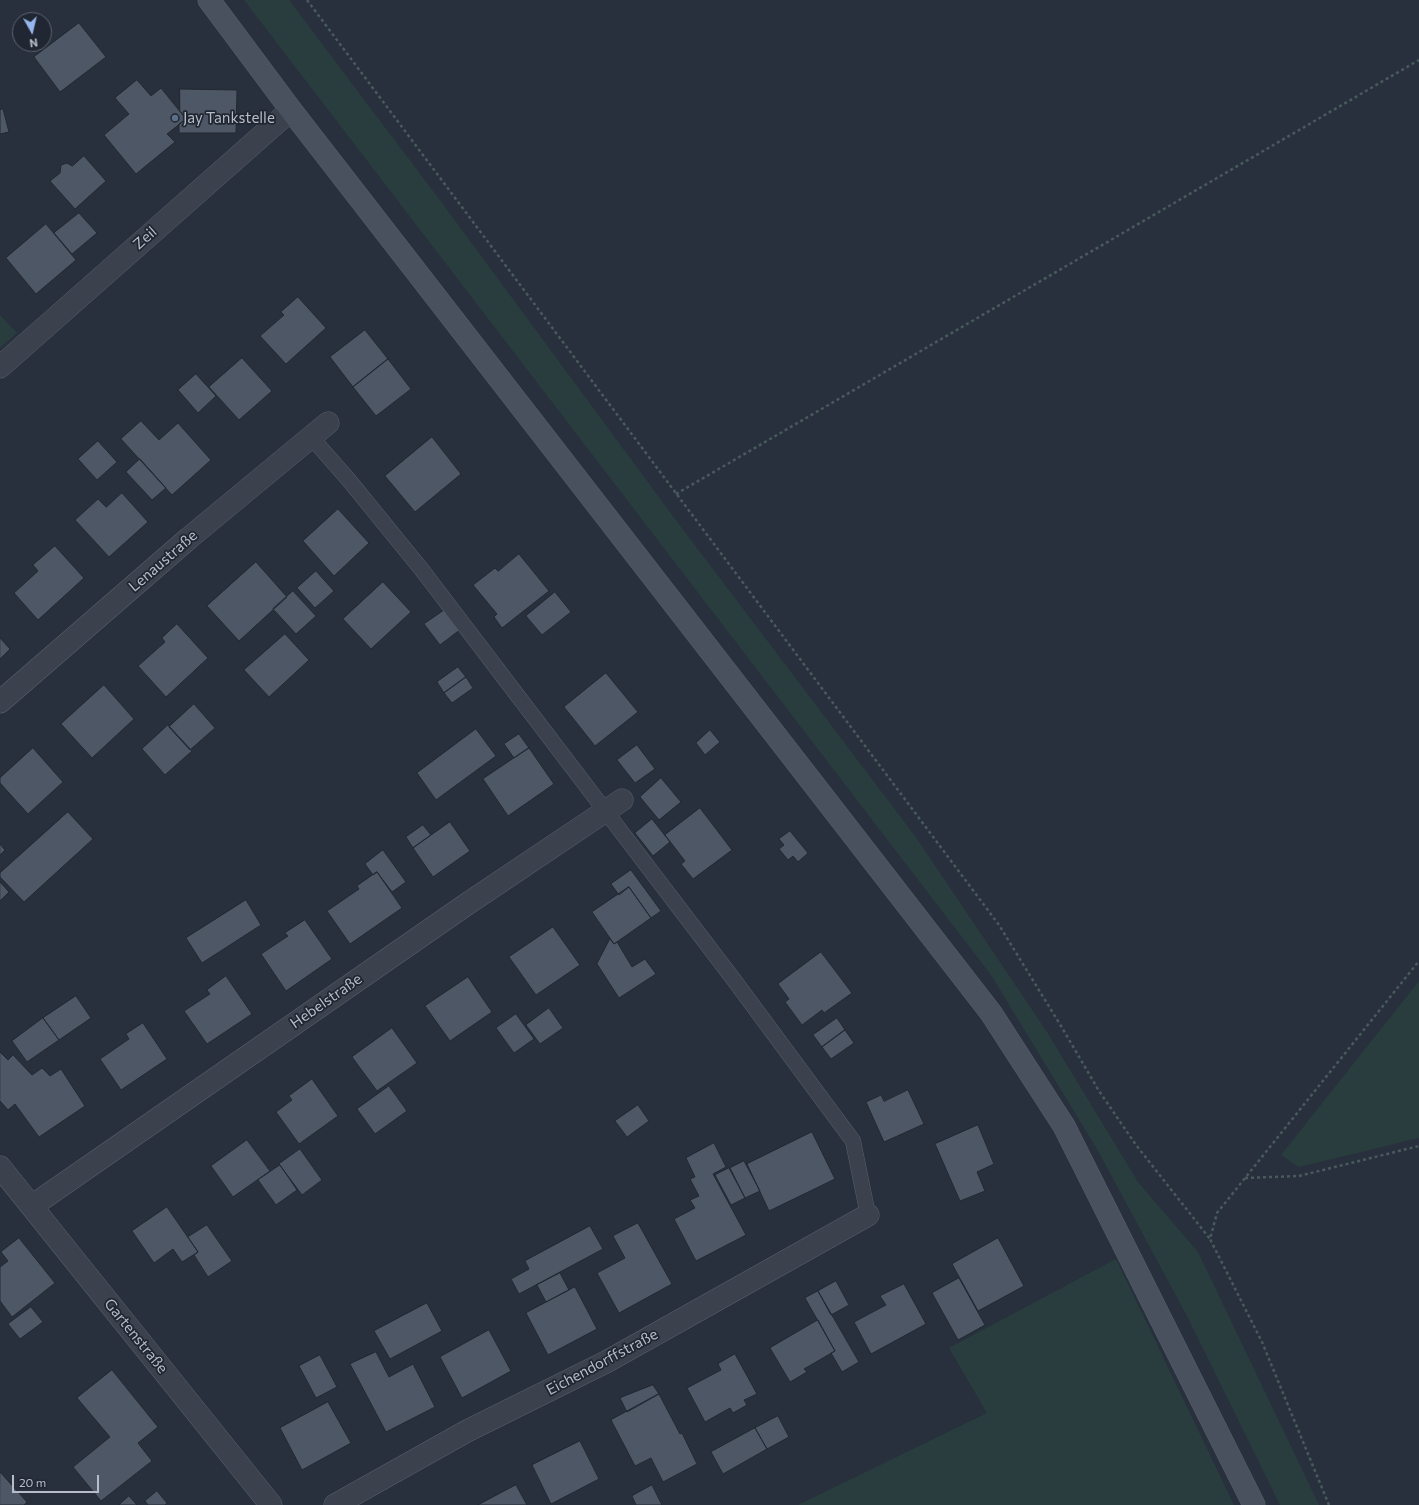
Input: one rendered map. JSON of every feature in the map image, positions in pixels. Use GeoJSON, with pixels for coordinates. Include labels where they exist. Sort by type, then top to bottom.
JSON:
{"type":"FeatureCollection","features":[{"type":"Feature","properties":{"kind":"street"},"geometry":{"type":"LineString","coordinates":[[209,0],[291,110],[991,1013],[1064,1126],[1254,1505]]}},
{"type":"Feature","properties":{"kind":"street","name":"Zeil"},"geometry":{"type":"LineString","coordinates":[[0,367],[291,110]]}},
{"type":"Feature","properties":{"kind":"street","name":"Lenaustraße"},"geometry":{"type":"LineString","coordinates":[[0,702],[189,538],[328,423]]}},
{"type":"Feature","properties":{"kind":"street","name":"Hebelstraße"},"geometry":{"type":"LineString","coordinates":[[32,1206],[467,904],[614,806]]}},
{"type":"Feature","properties":{"kind":"street","name":"Gartenstraße"},"geometry":{"type":"LineString","coordinates":[[0,1167],[271,1505]]}},
{"type":"Feature","properties":{"kind":"street","name":"Eichendorffstraße"},"geometry":{"type":"LineString","coordinates":[[335,1505],[467,1431],[606,1362],[868,1215]]}},
{"type":"Feature","properties":{"kind":"lane"},"geometry":{"type":"LineString","coordinates":[[311,437],[348,479],[614,806],[734,980],[853,1141],[868,1215]]}},
{"type":"Feature","properties":{"kind":"path"},"geometry":{"type":"LineString","coordinates":[[307,0],[999,925],[1099,1091],[1136,1145],[1210,1239],[1262,1342],[1330,1505]]}},
{"type":"Feature","properties":{"kind":"path"},"geometry":{"type":"LineString","coordinates":[[676,494],[1419,60]]}},
{"type":"Feature","properties":{"kind":"path"},"geometry":{"type":"LineString","coordinates":[[1210,1239],[1217,1213],[1419,961]]}},
{"type":"Feature","properties":{"kind":"path"},"geometry":{"type":"LineString","coordinates":[[1245,1178],[1299,1176],[1419,1146]]}},
{"type":"Feature","properties":{"kind":"shaded area"},"geometry":{"type":"Polygon","coordinates":[[[244,0],[289,0],[445,207],[675,519],[915,836],[1047,1032],[1138,1182],[1198,1252],[1319,1505],[1280,1505],[1188,1318],[1097,1149],[991,975],[244,0]]]}},
{"type":"Feature","properties":{"kind":"shaded area"},"geometry":{"type":"Polygon","coordinates":[[[0,315],[17,333],[0,348],[0,315]]]}},
{"type":"Feature","properties":{"kind":"shaded area"},"geometry":{"type":"Polygon","coordinates":[[[1419,981],[1419,1138],[1299,1167],[1281,1155],[1419,981]]]}},
{"type":"Feature","properties":{"kind":"shaded area"},"geometry":{"type":"Polygon","coordinates":[[[1116,1259],[1234,1505],[798,1505],[987,1413],[949,1348],[1116,1259]]]}},
{"type":"Feature","properties":{"kind":"building"},"geometry":{"type":"Polygon","coordinates":[[[79,23],[106,57],[60,92],[34,57],[41,52],[52,52],[52,43],[79,23]]]}},
{"type":"Feature","properties":{"kind":"building"},"geometry":{"type":"Polygon","coordinates":[[[137,80],[151,96],[161,88],[186,119],[167,134],[175,142],[136,174],[104,135],[129,114],[115,98],[137,80]]]}},
{"type":"Feature","properties":{"kind":"building"},"geometry":{"type":"Polygon","coordinates":[[[180,89],[237,90],[236,133],[179,133],[179,124],[186,119],[180,111],[180,89]]]}},
{"type":"Feature","properties":{"kind":"building"},"geometry":{"type":"Polygon","coordinates":[[[3,109],[9,132],[0,134],[0,110],[3,109]]]}},
{"type":"Feature","properties":{"kind":"building"},"geometry":{"type":"Polygon","coordinates":[[[84,156],[106,181],[75,209],[50,181],[60,173],[61,165],[67,163],[72,166],[84,156]]]}},
{"type":"Feature","properties":{"kind":"building"},"geometry":{"type":"Polygon","coordinates":[[[79,213],[97,233],[72,254],[54,233],[79,213]]]}},
{"type":"Feature","properties":{"kind":"building"},"geometry":{"type":"Polygon","coordinates":[[[46,224],[76,260],[36,294],[6,258],[46,224]]]}},
{"type":"Feature","properties":{"kind":"building"},"geometry":{"type":"Polygon","coordinates":[[[298,297],[326,328],[286,364],[260,336],[284,315],[281,312],[298,297]]]}},
{"type":"Feature","properties":{"kind":"building"},"geometry":{"type":"Polygon","coordinates":[[[365,330],[388,359],[353,387],[330,357],[365,330]]]}},
{"type":"Feature","properties":{"kind":"building"},"geometry":{"type":"Polygon","coordinates":[[[242,358],[272,391],[239,420],[209,387],[242,358]]]}},
{"type":"Feature","properties":{"kind":"building"},"geometry":{"type":"Polygon","coordinates":[[[388,359],[411,389],[376,416],[353,387],[388,359]]]}},
{"type":"Feature","properties":{"kind":"building"},"geometry":{"type":"Polygon","coordinates":[[[196,374],[216,396],[198,413],[178,390],[196,374]]]}},
{"type":"Feature","properties":{"kind":"building"},"geometry":{"type":"Polygon","coordinates":[[[141,421],[159,440],[178,423],[211,460],[172,495],[121,439],[141,421]]]}},
{"type":"Feature","properties":{"kind":"building"},"geometry":{"type":"Polygon","coordinates":[[[432,437],[461,474],[415,512],[385,476],[432,437]]]}},
{"type":"Feature","properties":{"kind":"building"},"geometry":{"type":"Polygon","coordinates":[[[98,441],[117,462],[97,480],[78,459],[98,441]]]}},
{"type":"Feature","properties":{"kind":"building"},"geometry":{"type":"Polygon","coordinates":[[[140,459],[166,488],[152,500],[126,472],[140,459]]]}},
{"type":"Feature","properties":{"kind":"building"},"geometry":{"type":"Polygon","coordinates":[[[122,493],[148,522],[109,557],[75,520],[98,499],[106,507],[122,493]]]}},
{"type":"Feature","properties":{"kind":"building"},"geometry":{"type":"Polygon","coordinates":[[[338,509],[369,543],[334,576],[303,541],[338,509]]]}},
{"type":"Feature","properties":{"kind":"building"},"geometry":{"type":"Polygon","coordinates":[[[55,546],[84,578],[38,620],[14,593],[38,571],[33,565],[55,546]]]}},
{"type":"Feature","properties":{"kind":"building"},"geometry":{"type":"Polygon","coordinates":[[[519,554],[549,591],[502,628],[494,617],[497,614],[473,585],[495,568],[498,571],[519,554]]]}},
{"type":"Feature","properties":{"kind":"building"},"geometry":{"type":"Polygon","coordinates":[[[256,562],[287,597],[239,641],[207,606],[256,562]]]}},
{"type":"Feature","properties":{"kind":"building"},"geometry":{"type":"Polygon","coordinates":[[[316,571],[334,591],[315,608],[297,588],[316,571]]]}},
{"type":"Feature","properties":{"kind":"building"},"geometry":{"type":"Polygon","coordinates":[[[383,582],[411,612],[371,649],[343,619],[383,582]]]}},
{"type":"Feature","properties":{"kind":"building"},"geometry":{"type":"Polygon","coordinates":[[[293,591],[316,616],[296,634],[273,609],[293,591]]]}},
{"type":"Feature","properties":{"kind":"building"},"geometry":{"type":"Polygon","coordinates":[[[555,592],[571,612],[542,635],[526,616],[555,592]]]}},
{"type":"Feature","properties":{"kind":"building"},"geometry":{"type":"Polygon","coordinates":[[[446,609],[461,629],[440,645],[424,624],[446,609]]]}},
{"type":"Feature","properties":{"kind":"building"},"geometry":{"type":"Polygon","coordinates":[[[177,624],[208,658],[166,697],[138,666],[165,642],[162,638],[177,624]]]}},
{"type":"Feature","properties":{"kind":"building"},"geometry":{"type":"Polygon","coordinates":[[[285,634],[309,660],[269,697],[244,670],[285,634]]]}},
{"type":"Feature","properties":{"kind":"building"},"geometry":{"type":"Polygon","coordinates":[[[0,638],[10,649],[0,659],[0,638]]]}},
{"type":"Feature","properties":{"kind":"building"},"geometry":{"type":"Polygon","coordinates":[[[458,667],[466,677],[444,693],[437,682],[458,667]]]}},
{"type":"Feature","properties":{"kind":"building"},"geometry":{"type":"Polygon","coordinates":[[[606,673],[638,712],[595,746],[564,707],[606,673]]]}},
{"type":"Feature","properties":{"kind":"building"},"geometry":{"type":"Polygon","coordinates":[[[466,677],[473,688],[452,703],[444,693],[466,677]]]}},
{"type":"Feature","properties":{"kind":"building"},"geometry":{"type":"Polygon","coordinates":[[[104,685],[134,719],[92,758],[61,724],[104,685]]]}},
{"type":"Feature","properties":{"kind":"building"},"geometry":{"type":"Polygon","coordinates":[[[194,704],[215,728],[190,750],[169,727],[194,704]]]}},
{"type":"Feature","properties":{"kind":"building"},"geometry":{"type":"Polygon","coordinates":[[[168,725],[192,751],[165,775],[142,749],[168,725]]]}},
{"type":"Feature","properties":{"kind":"building"},"geometry":{"type":"Polygon","coordinates":[[[476,729],[496,756],[436,800],[417,773],[476,729]]]}},
{"type":"Feature","properties":{"kind":"building"},"geometry":{"type":"Polygon","coordinates":[[[710,730],[720,742],[705,755],[696,743],[710,730]]]}},
{"type":"Feature","properties":{"kind":"building"},"geometry":{"type":"Polygon","coordinates":[[[519,734],[529,748],[514,758],[504,744],[519,734]]]}},
{"type":"Feature","properties":{"kind":"building"},"geometry":{"type":"Polygon","coordinates":[[[637,745],[655,769],[635,783],[617,760],[637,745]]]}},
{"type":"Feature","properties":{"kind":"building"},"geometry":{"type":"Polygon","coordinates":[[[33,748],[63,782],[28,814],[0,783],[0,778],[33,748]]]}},
{"type":"Feature","properties":{"kind":"building"},"geometry":{"type":"Polygon","coordinates":[[[529,748],[554,784],[508,816],[483,779],[529,748]]]}},
{"type":"Feature","properties":{"kind":"building"},"geometry":{"type":"Polygon","coordinates":[[[661,778],[681,802],[659,820],[640,797],[661,778]]]}},
{"type":"Feature","properties":{"kind":"building"},"geometry":{"type":"Polygon","coordinates":[[[700,808],[732,850],[693,879],[681,864],[685,861],[665,835],[700,808]]]}},
{"type":"Feature","properties":{"kind":"building"},"geometry":{"type":"Polygon","coordinates":[[[68,812],[93,839],[24,902],[0,877],[0,873],[68,812]]]}},
{"type":"Feature","properties":{"kind":"building"},"geometry":{"type":"Polygon","coordinates":[[[652,819],[670,842],[653,856],[635,833],[652,819]]]}},
{"type":"Feature","properties":{"kind":"building"},"geometry":{"type":"Polygon","coordinates":[[[450,822],[470,851],[433,877],[413,848],[450,822]]]}},
{"type":"Feature","properties":{"kind":"building"},"geometry":{"type":"Polygon","coordinates":[[[423,825],[431,835],[413,848],[406,837],[423,825]]]}},
{"type":"Feature","properties":{"kind":"building"},"geometry":{"type":"Polygon","coordinates":[[[790,831],[808,853],[798,862],[793,856],[788,860],[779,849],[784,845],[779,839],[790,831]]]}},
{"type":"Feature","properties":{"kind":"building"},"geometry":{"type":"Polygon","coordinates":[[[0,844],[5,850],[0,855],[0,844]]]}},
{"type":"Feature","properties":{"kind":"building"},"geometry":{"type":"Polygon","coordinates":[[[383,850],[406,882],[392,892],[377,872],[373,875],[365,864],[383,850]]]}},
{"type":"Feature","properties":{"kind":"building"},"geometry":{"type":"Polygon","coordinates":[[[631,870],[661,911],[651,918],[629,887],[619,895],[611,884],[631,870]]]}},
{"type":"Feature","properties":{"kind":"building"},"geometry":{"type":"Polygon","coordinates":[[[377,872],[402,908],[350,944],[327,911],[359,889],[357,886],[377,872]]]}},
{"type":"Feature","properties":{"kind":"building"},"geometry":{"type":"Polygon","coordinates":[[[0,882],[9,892],[0,901],[0,882]]]}},
{"type":"Feature","properties":{"kind":"building"},"geometry":{"type":"Polygon","coordinates":[[[629,887],[651,918],[614,944],[592,912],[629,887]]]}},
{"type":"Feature","properties":{"kind":"building"},"geometry":{"type":"Polygon","coordinates":[[[246,900],[261,925],[202,963],[186,938],[246,900]]]}},
{"type":"Feature","properties":{"kind":"building"},"geometry":{"type":"Polygon","coordinates":[[[305,920],[332,959],[286,991],[261,954],[288,936],[285,933],[305,920]]]}},
{"type":"Feature","properties":{"kind":"building"},"geometry":{"type":"Polygon","coordinates":[[[553,927],[580,965],[536,995],[509,957],[553,927]]]}},
{"type":"Feature","properties":{"kind":"building"},"geometry":{"type":"Polygon","coordinates":[[[610,939],[614,944],[617,942],[632,967],[645,959],[656,974],[619,998],[597,964],[610,939]]]}},
{"type":"Feature","properties":{"kind":"building"},"geometry":{"type":"Polygon","coordinates":[[[821,952],[852,993],[824,1013],[822,1010],[802,1025],[785,1002],[789,999],[778,984],[821,952]]]}},
{"type":"Feature","properties":{"kind":"building"},"geometry":{"type":"Polygon","coordinates":[[[226,976],[252,1014],[207,1044],[184,1011],[210,994],[207,990],[226,976]]]}},
{"type":"Feature","properties":{"kind":"building"},"geometry":{"type":"Polygon","coordinates":[[[468,977],[492,1012],[450,1041],[425,1006],[468,977]]]}},
{"type":"Feature","properties":{"kind":"building"},"geometry":{"type":"Polygon","coordinates":[[[76,996],[91,1018],[59,1040],[43,1018],[76,996]]]}},
{"type":"Feature","properties":{"kind":"building"},"geometry":{"type":"Polygon","coordinates":[[[549,1008],[563,1028],[540,1044],[526,1025],[549,1008]]]}},
{"type":"Feature","properties":{"kind":"building"},"geometry":{"type":"Polygon","coordinates":[[[516,1014],[534,1039],[514,1053],[496,1028],[516,1014]]]}},
{"type":"Feature","properties":{"kind":"building"},"geometry":{"type":"Polygon","coordinates":[[[43,1018],[59,1040],[27,1062],[12,1041],[43,1018]]]}},
{"type":"Feature","properties":{"kind":"building"},"geometry":{"type":"Polygon","coordinates":[[[837,1018],[845,1030],[822,1047],[813,1035],[837,1018]]]}},
{"type":"Feature","properties":{"kind":"building"},"geometry":{"type":"Polygon","coordinates":[[[143,1023],[167,1059],[121,1090],[100,1059],[129,1039],[126,1034],[143,1023]]]}},
{"type":"Feature","properties":{"kind":"building"},"geometry":{"type":"Polygon","coordinates":[[[392,1028],[417,1063],[377,1091],[352,1057],[392,1028]]]}},
{"type":"Feature","properties":{"kind":"building"},"geometry":{"type":"Polygon","coordinates":[[[845,1030],[854,1043],[831,1059],[822,1047],[845,1030]]]}},
{"type":"Feature","properties":{"kind":"building"},"geometry":{"type":"Polygon","coordinates":[[[0,1052],[8,1060],[13,1055],[32,1075],[42,1068],[50,1076],[61,1069],[85,1106],[39,1137],[15,1104],[8,1110],[0,1101],[0,1052]]]}},
{"type":"Feature","properties":{"kind":"building"},"geometry":{"type":"Polygon","coordinates":[[[312,1079],[338,1116],[299,1144],[276,1112],[292,1100],[289,1096],[312,1079]]]}},
{"type":"Feature","properties":{"kind":"building"},"geometry":{"type":"Polygon","coordinates":[[[389,1086],[407,1111],[375,1134],[357,1109],[389,1086]]]}},
{"type":"Feature","properties":{"kind":"building"},"geometry":{"type":"Polygon","coordinates":[[[908,1090],[924,1124],[884,1142],[866,1102],[881,1095],[884,1101],[908,1090]]]}},
{"type":"Feature","properties":{"kind":"building"},"geometry":{"type":"Polygon","coordinates":[[[638,1105],[649,1121],[627,1137],[615,1121],[638,1105]]]}},
{"type":"Feature","properties":{"kind":"building"},"geometry":{"type":"Polygon","coordinates":[[[978,1125],[994,1164],[977,1172],[985,1191],[960,1201],[935,1144],[978,1125]]]}},
{"type":"Feature","properties":{"kind":"building"},"geometry":{"type":"Polygon","coordinates":[[[812,1132],[835,1179],[769,1211],[747,1164],[812,1132]]]}},
{"type":"Feature","properties":{"kind":"building"},"geometry":{"type":"Polygon","coordinates":[[[247,1140],[270,1171],[233,1197],[211,1166],[247,1140]]]}},
{"type":"Feature","properties":{"kind":"building"},"geometry":{"type":"Polygon","coordinates":[[[714,1143],[726,1167],[713,1174],[746,1235],[696,1261],[674,1219],[695,1208],[690,1200],[699,1196],[690,1179],[695,1177],[686,1158],[714,1143]]]}},
{"type":"Feature","properties":{"kind":"building"},"geometry":{"type":"Polygon","coordinates":[[[300,1149],[322,1180],[302,1195],[279,1164],[300,1149]]]}},
{"type":"Feature","properties":{"kind":"building"},"geometry":{"type":"Polygon","coordinates":[[[744,1161],[760,1191],[745,1198],[730,1168],[744,1161]]]}},
{"type":"Feature","properties":{"kind":"building"},"geometry":{"type":"Polygon","coordinates":[[[280,1165],[297,1190],[276,1205],[258,1180],[280,1165]]]}},
{"type":"Feature","properties":{"kind":"building"},"geometry":{"type":"Polygon","coordinates":[[[729,1168],[745,1198],[731,1205],[715,1175],[729,1168]]]}},
{"type":"Feature","properties":{"kind":"building"},"geometry":{"type":"Polygon","coordinates":[[[167,1207],[198,1252],[182,1262],[173,1249],[154,1263],[132,1231],[167,1207]]]}},
{"type":"Feature","properties":{"kind":"building"},"geometry":{"type":"Polygon","coordinates":[[[638,1223],[672,1284],[619,1313],[597,1273],[625,1258],[613,1236],[638,1223]]]}},
{"type":"Feature","properties":{"kind":"building"},"geometry":{"type":"Polygon","coordinates":[[[207,1225],[232,1261],[208,1277],[194,1255],[198,1252],[188,1237],[207,1225]]]}},
{"type":"Feature","properties":{"kind":"building"},"geometry":{"type":"Polygon","coordinates":[[[590,1226],[603,1249],[519,1294],[511,1279],[529,1269],[525,1261],[590,1226]]]}},
{"type":"Feature","properties":{"kind":"building"},"geometry":{"type":"Polygon","coordinates":[[[19,1238],[55,1283],[12,1317],[0,1301],[0,1267],[8,1261],[1,1252],[19,1238]]]}},
{"type":"Feature","properties":{"kind":"building"},"geometry":{"type":"Polygon","coordinates":[[[998,1238],[1024,1286],[978,1311],[952,1264],[998,1238]]]}},
{"type":"Feature","properties":{"kind":"building"},"geometry":{"type":"Polygon","coordinates":[[[560,1273],[569,1290],[546,1302],[537,1285],[560,1273]]]}},
{"type":"Feature","properties":{"kind":"building"},"geometry":{"type":"Polygon","coordinates":[[[959,1278],[985,1325],[958,1340],[932,1293],[959,1278]]]}},
{"type":"Feature","properties":{"kind":"building"},"geometry":{"type":"Polygon","coordinates":[[[836,1281],[849,1305],[831,1315],[818,1291],[836,1281]]]}},
{"type":"Feature","properties":{"kind":"building"},"geometry":{"type":"Polygon","coordinates":[[[904,1284],[926,1324],[871,1354],[854,1322],[886,1305],[880,1296],[904,1284]]]}},
{"type":"Feature","properties":{"kind":"building"},"geometry":{"type":"Polygon","coordinates":[[[575,1287],[597,1329],[548,1355],[526,1313],[575,1287]]]}},
{"type":"Feature","properties":{"kind":"building"},"geometry":{"type":"Polygon","coordinates":[[[818,1291],[859,1362],[842,1372],[831,1353],[835,1351],[805,1298],[818,1291]]]}},
{"type":"Feature","properties":{"kind":"building"},"geometry":{"type":"Polygon","coordinates":[[[427,1303],[442,1331],[390,1359],[374,1331],[427,1303]]]}},
{"type":"Feature","properties":{"kind":"building"},"geometry":{"type":"Polygon","coordinates":[[[31,1307],[43,1322],[20,1339],[8,1324],[31,1307]]]}},
{"type":"Feature","properties":{"kind":"building"},"geometry":{"type":"Polygon","coordinates":[[[818,1320],[835,1351],[804,1369],[807,1372],[790,1382],[770,1348],[818,1320]]]}},
{"type":"Feature","properties":{"kind":"building"},"geometry":{"type":"Polygon","coordinates":[[[489,1330],[511,1371],[462,1398],[440,1357],[489,1330]]]}},
{"type":"Feature","properties":{"kind":"building"},"geometry":{"type":"Polygon","coordinates":[[[376,1352],[389,1377],[413,1364],[435,1407],[386,1432],[350,1364],[376,1352]]]}},
{"type":"Feature","properties":{"kind":"building"},"geometry":{"type":"Polygon","coordinates":[[[735,1354],[757,1394],[744,1400],[747,1405],[733,1413],[730,1408],[705,1422],[687,1388],[721,1370],[718,1364],[735,1354]]]}},
{"type":"Feature","properties":{"kind":"building"},"geometry":{"type":"Polygon","coordinates":[[[320,1355],[337,1387],[316,1398],[299,1366],[320,1355]]]}},
{"type":"Feature","properties":{"kind":"building"},"geometry":{"type":"Polygon","coordinates":[[[112,1370],[158,1427],[138,1443],[152,1461],[101,1501],[73,1467],[110,1437],[77,1398],[112,1370]]]}},
{"type":"Feature","properties":{"kind":"building"},"geometry":{"type":"Polygon","coordinates":[[[653,1385],[659,1394],[627,1412],[620,1398],[653,1385]]]}},
{"type":"Feature","properties":{"kind":"building"},"geometry":{"type":"Polygon","coordinates":[[[659,1394],[680,1434],[682,1433],[697,1464],[663,1482],[651,1458],[635,1466],[611,1420],[659,1394]]]}},
{"type":"Feature","properties":{"kind":"building"},"geometry":{"type":"Polygon","coordinates":[[[328,1402],[351,1443],[302,1470],[280,1428],[328,1402]]]}},
{"type":"Feature","properties":{"kind":"building"},"geometry":{"type":"Polygon","coordinates":[[[778,1416],[789,1437],[767,1449],[755,1428],[778,1416]]]}},
{"type":"Feature","properties":{"kind":"building"},"geometry":{"type":"Polygon","coordinates":[[[755,1428],[767,1449],[723,1474],[711,1452],[755,1428]]]}},
{"type":"Feature","properties":{"kind":"building"},"geometry":{"type":"Polygon","coordinates":[[[580,1441],[599,1479],[551,1504],[532,1465],[580,1441]]]}},
{"type":"Feature","properties":{"kind":"building"},"geometry":{"type":"Polygon","coordinates":[[[0,1472],[27,1502],[24,1505],[0,1505],[0,1472]]]}},
{"type":"Feature","properties":{"kind":"building"},"geometry":{"type":"Polygon","coordinates":[[[516,1485],[527,1505],[478,1505],[516,1485]]]}},
{"type":"Feature","properties":{"kind":"building"},"geometry":{"type":"Polygon","coordinates":[[[652,1485],[662,1505],[636,1505],[632,1496],[652,1485]]]}},
{"type":"Feature","properties":{"kind":"building"},"geometry":{"type":"Polygon","coordinates":[[[157,1491],[167,1503],[165,1505],[148,1505],[145,1501],[157,1491]]]}},
{"type":"Feature","properties":{"kind":"building"},"geometry":{"type":"Polygon","coordinates":[[[129,1496],[137,1505],[119,1505],[129,1496]]]}},
{"type":"Feature","properties":{"kind":"place","name":"Jay Tankstelle"},"geometry":{"type":"Point","coordinates":[175,118]}}]}
